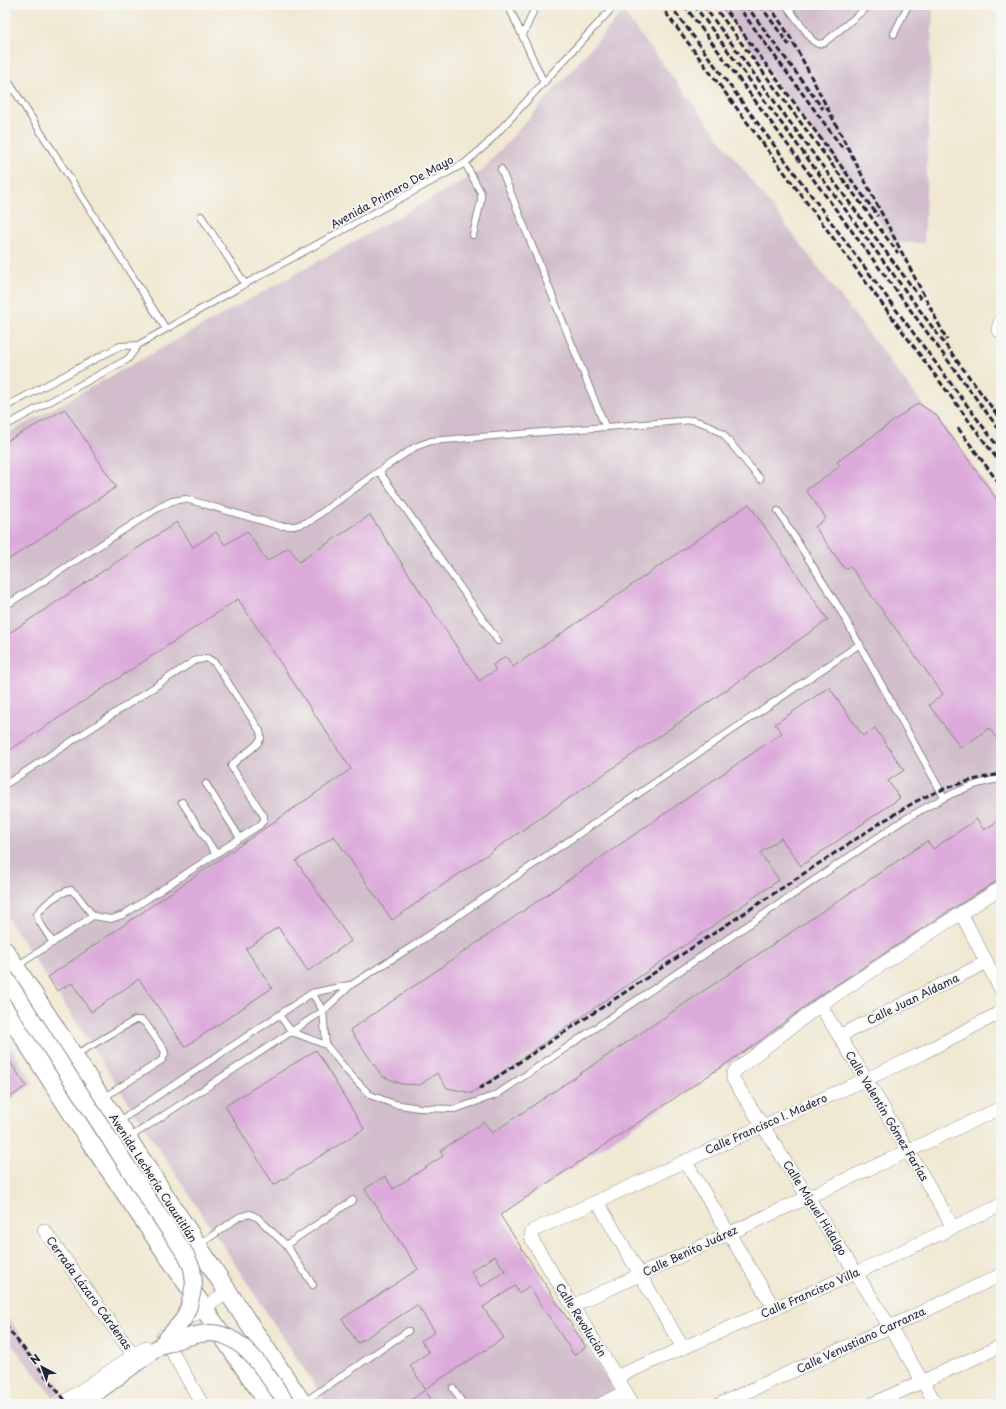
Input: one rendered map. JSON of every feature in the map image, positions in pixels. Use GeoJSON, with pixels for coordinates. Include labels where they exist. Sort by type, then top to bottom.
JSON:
{"type":"FeatureCollection","features":[{"type":"Feature","properties":{"kind":"main road","name":"Avenida Lecheria Cuautitlán"},"geometry":{"type":"LineString","coordinates":[[5,952],[10,972],[74,1056],[245,1318],[298,1404]]}},
{"type":"Feature","properties":{"kind":"main road"},"geometry":{"type":"LineString","coordinates":[[5,1008],[87,1137],[269,1404]]}},
{"type":"Feature","properties":{"kind":"main road"},"geometry":{"type":"LineString","coordinates":[[223,1336],[231,1324],[245,1318]]}},
{"type":"Feature","properties":{"kind":"street"},"geometry":{"type":"LineString","coordinates":[[820,1005],[1001,888]]}},
{"type":"Feature","properties":{"kind":"street"},"geometry":{"type":"LineString","coordinates":[[961,913],[1001,990]]}},
{"type":"Feature","properties":{"kind":"street","name":"Calle Juan Aldama"},"geometry":{"type":"LineString","coordinates":[[839,1036],[987,962]]}},
{"type":"Feature","properties":{"kind":"street"},"geometry":{"type":"LineString","coordinates":[[10,972],[155,1209],[186,1255],[192,1268],[194,1283],[188,1309],[183,1320],[161,1341],[134,1356],[61,1404]]}},
{"type":"Feature","properties":{"kind":"street","name":"Calle Valentín Gómez Farías"},"geometry":{"type":"LineString","coordinates":[[820,1005],[866,1079],[953,1227]]}},
{"type":"Feature","properties":{"kind":"street","name":"Calle Miguel Hidalgo"},"geometry":{"type":"LineString","coordinates":[[820,1005],[736,1070],[733,1074],[733,1079],[890,1327],[936,1404]]}},
{"type":"Feature","properties":{"kind":"street","name":"Calle Francisco I. Madero"},"geometry":{"type":"LineString","coordinates":[[531,1234],[534,1230],[919,1055],[1001,1012]]}},
{"type":"Feature","properties":{"kind":"street"},"geometry":{"type":"LineString","coordinates":[[808,1197],[1001,1108]]}},
{"type":"Feature","properties":{"kind":"street"},"geometry":{"type":"LineString","coordinates":[[685,1161],[774,1308]]}},
{"type":"Feature","properties":{"kind":"street","name":"Calle Benito Juárez"},"geometry":{"type":"LineString","coordinates":[[572,1306],[808,1197]]}},
{"type":"Feature","properties":{"kind":"street"},"geometry":{"type":"LineString","coordinates":[[597,1202],[683,1348]]}},
{"type":"Feature","properties":{"kind":"street","name":"Calle Francisco Villa"},"geometry":{"type":"LineString","coordinates":[[616,1377],[856,1273],[1001,1205]]}},
{"type":"Feature","properties":{"kind":"street","name":"Cerrada Lázaro Cárdenas"},"geometry":{"type":"LineString","coordinates":[[44,1230],[134,1356]]}},
{"type":"Feature","properties":{"kind":"street","name":"Calle Revolución"},"geometry":{"type":"LineString","coordinates":[[531,1234],[532,1240],[633,1404]]}},
{"type":"Feature","properties":{"kind":"street","name":"Calle Venustiano Carranza"},"geometry":{"type":"LineString","coordinates":[[720,1404],[890,1327],[1001,1274]]}},
{"type":"Feature","properties":{"kind":"street"},"geometry":{"type":"LineString","coordinates":[[81,1404],[203,1308],[228,1292]]}},
{"type":"Feature","properties":{"kind":"street"},"geometry":{"type":"LineString","coordinates":[[161,1341],[196,1334],[211,1333],[220,1335],[236,1343],[249,1353],[268,1376],[298,1404]]}},
{"type":"Feature","properties":{"kind":"street"},"geometry":{"type":"LineString","coordinates":[[161,1341],[202,1404]]}},
{"type":"Feature","properties":{"kind":"street"},"geometry":{"type":"LineString","coordinates":[[872,1404],[1001,1346]]}},
{"type":"Feature","properties":{"kind":"street"},"geometry":{"type":"LineString","coordinates":[[601,1404],[626,1392]]}},
{"type":"Feature","properties":{"kind":"lane"},"geometry":{"type":"LineString","coordinates":[[508,5],[544,83]]}},
{"type":"Feature","properties":{"kind":"lane"},"geometry":{"type":"LineString","coordinates":[[523,35],[536,5]]}},
{"type":"Feature","properties":{"kind":"lane","name":"Avenida Primero De Mayo"},"geometry":{"type":"LineString","coordinates":[[5,426],[128,359],[138,345],[245,284],[465,163],[487,144],[615,5]]}},
{"type":"Feature","properties":{"kind":"lane"},"geometry":{"type":"LineString","coordinates":[[786,5],[813,40],[818,44],[824,43],[870,5]]}},
{"type":"Feature","properties":{"kind":"lane"},"geometry":{"type":"LineString","coordinates":[[894,34],[908,5]]}},
{"type":"Feature","properties":{"kind":"lane"},"geometry":{"type":"LineString","coordinates":[[5,76],[166,329]]}},
{"type":"Feature","properties":{"kind":"lane"},"geometry":{"type":"LineString","coordinates":[[465,163],[481,193],[481,201],[473,235]]}},
{"type":"Feature","properties":{"kind":"lane"},"geometry":{"type":"LineString","coordinates":[[501,169],[605,426]]}},
{"type":"Feature","properties":{"kind":"lane"},"geometry":{"type":"LineString","coordinates":[[202,216],[245,284]]}},
{"type":"Feature","properties":{"kind":"lane","name":"Avenida Primero De Mayo"},"geometry":{"type":"LineString","coordinates":[[5,407],[120,346],[138,345]]}},
{"type":"Feature","properties":{"kind":"lane"},"geometry":{"type":"LineString","coordinates":[[5,606],[158,508],[172,501],[186,499],[280,526],[295,526],[310,521],[415,447],[431,441],[693,420],[708,425],[723,434],[760,479]]}},
{"type":"Feature","properties":{"kind":"lane"},"geometry":{"type":"LineString","coordinates":[[379,471],[498,641]]}},
{"type":"Feature","properties":{"kind":"lane"},"geometry":{"type":"LineString","coordinates":[[778,511],[838,606],[944,797]]}},
{"type":"Feature","properties":{"kind":"lane"},"geometry":{"type":"LineString","coordinates":[[128,1139],[292,1032],[323,1011],[351,985],[419,942],[860,644]]}},
{"type":"Feature","properties":{"kind":"lane"},"geometry":{"type":"LineString","coordinates":[[5,785],[194,661],[207,658],[215,663],[260,731],[261,737],[258,743],[236,760],[231,766],[264,816],[264,820],[260,826],[123,915],[111,919],[93,916],[77,895],[71,890],[63,892],[42,908],[37,914],[39,921],[53,943]]}},
{"type":"Feature","properties":{"kind":"lane"},"geometry":{"type":"LineString","coordinates":[[279,1015],[292,1032],[326,1045],[348,1072],[370,1095],[394,1104],[419,1108],[455,1109],[496,1095],[902,821],[944,797],[991,780],[1001,779]]}},
{"type":"Feature","properties":{"kind":"lane"},"geometry":{"type":"LineString","coordinates":[[206,784],[240,838]]}},
{"type":"Feature","properties":{"kind":"lane"},"geometry":{"type":"LineString","coordinates":[[182,802],[216,854]]}},
{"type":"Feature","properties":{"kind":"lane"},"geometry":{"type":"LineString","coordinates":[[10,972],[93,916]]}},
{"type":"Feature","properties":{"kind":"lane"},"geometry":{"type":"LineString","coordinates":[[117,1123],[312,993],[351,985]]}},
{"type":"Feature","properties":{"kind":"lane"},"geometry":{"type":"LineString","coordinates":[[312,993],[323,1011],[326,1045]]}},
{"type":"Feature","properties":{"kind":"lane"},"geometry":{"type":"LineString","coordinates":[[74,1056],[135,1020],[141,1020],[146,1024],[164,1050],[165,1054],[162,1060],[102,1099]]}},
{"type":"Feature","properties":{"kind":"lane"},"geometry":{"type":"LineString","coordinates":[[286,1245],[353,1200]]}},
{"type":"Feature","properties":{"kind":"lane"},"geometry":{"type":"LineString","coordinates":[[198,1246],[239,1217],[250,1214],[258,1218],[286,1245],[313,1286]]}},
{"type":"Feature","properties":{"kind":"lane"},"geometry":{"type":"LineString","coordinates":[[298,1404],[408,1331]]}},
{"type":"Feature","properties":{"kind":"lane"},"geometry":{"type":"LineString","coordinates":[[453,1388],[463,1404]]}},
{"type":"Feature","properties":{"kind":"shaded area"},"geometry":{"type":"Polygon","coordinates":[[[719,5],[933,5],[924,243],[895,243],[719,5]]]}},
{"type":"Feature","properties":{"kind":"shaded area"},"geometry":{"type":"Polygon","coordinates":[[[623,12],[1001,507],[1001,883],[501,1215],[614,1390],[586,1404],[328,1404],[5,914],[5,435],[483,170],[623,12]]]}},
{"type":"Feature","properties":{"kind":"shaded area"},"geometry":{"type":"Polygon","coordinates":[[[5,1039],[33,1084],[5,1102],[5,1039]]]}},
{"type":"Feature","properties":{"kind":"shaded area"},"geometry":{"type":"Polygon","coordinates":[[[5,1314],[63,1391],[53,1397],[5,1336],[5,1314]]]}},
{"type":"Feature","properties":{"kind":"building"},"geometry":{"type":"Polygon","coordinates":[[[918,403],[936,415],[1001,505],[1001,745],[989,728],[961,748],[929,705],[943,694],[850,566],[845,569],[815,527],[826,518],[806,490],[840,466],[837,462],[918,403]]]}},
{"type":"Feature","properties":{"kind":"building"},"geometry":{"type":"Polygon","coordinates":[[[65,409],[116,487],[5,562],[5,442],[65,409]]]}},
{"type":"Feature","properties":{"kind":"building"},"geometry":{"type":"Polygon","coordinates":[[[749,504],[828,620],[392,920],[334,836],[296,861],[351,941],[308,971],[278,927],[246,949],[272,988],[185,1047],[139,979],[91,1012],[72,983],[57,991],[48,977],[351,769],[238,599],[10,750],[5,742],[5,636],[177,522],[193,547],[216,532],[225,545],[247,531],[267,561],[289,547],[299,562],[370,515],[479,681],[496,670],[493,665],[506,656],[513,667],[749,504]]]}},
{"type":"Feature","properties":{"kind":"building"},"geometry":{"type":"Polygon","coordinates":[[[829,687],[863,736],[875,728],[904,770],[888,781],[900,798],[801,866],[781,838],[760,853],[779,880],[472,1093],[447,1088],[437,1073],[420,1085],[401,1084],[382,1076],[350,1030],[782,733],[775,724],[829,687]]]}},
{"type":"Feature","properties":{"kind":"building"},"geometry":{"type":"Polygon","coordinates":[[[977,819],[984,830],[1001,819],[1001,880],[957,906],[816,998],[760,1041],[500,1215],[586,1347],[574,1355],[529,1286],[519,1293],[515,1286],[483,1307],[504,1338],[425,1389],[410,1365],[429,1352],[421,1341],[435,1332],[417,1305],[358,1343],[342,1319],[418,1269],[365,1189],[385,1176],[393,1189],[443,1156],[440,1151],[484,1122],[492,1133],[927,841],[933,849],[977,819]],[[495,1256],[471,1271],[481,1287],[505,1271],[495,1256]]]}},
{"type":"Feature","properties":{"kind":"building"},"geometry":{"type":"Polygon","coordinates":[[[316,1050],[364,1129],[274,1185],[225,1106],[316,1050]]]}},
{"type":"Feature","properties":{"kind":"building"},"geometry":{"type":"Polygon","coordinates":[[[5,1054],[26,1086],[5,1101],[5,1054]]]}},
{"type":"Feature","properties":{"kind":"building"},"geometry":{"type":"Polygon","coordinates":[[[425,1390],[434,1404],[405,1404],[425,1390]]]}},
{"type":"Feature","properties":{"kind":"railway"},"geometry":{"type":"LineString","coordinates":[[660,5],[1001,464]]}},
{"type":"Feature","properties":{"kind":"railway"},"geometry":{"type":"LineString","coordinates":[[670,5],[1001,451]]}},
{"type":"Feature","properties":{"kind":"railway"},"geometry":{"type":"LineString","coordinates":[[684,5],[1001,432]]}},
{"type":"Feature","properties":{"kind":"railway"},"geometry":{"type":"LineString","coordinates":[[694,5],[1001,420]]}},
{"type":"Feature","properties":{"kind":"railway"},"geometry":{"type":"LineString","coordinates":[[703,5],[921,299]]}},
{"type":"Feature","properties":{"kind":"railway"},"geometry":{"type":"LineString","coordinates":[[713,5],[898,253]]}},
{"type":"Feature","properties":{"kind":"railway"},"geometry":{"type":"LineString","coordinates":[[722,5],[878,216]]}},
{"type":"Feature","properties":{"kind":"railway"},"geometry":{"type":"LineString","coordinates":[[737,5],[844,150]]}},
{"type":"Feature","properties":{"kind":"railway"},"geometry":{"type":"LineString","coordinates":[[746,5],[823,109]]}},
{"type":"Feature","properties":{"kind":"railway"},"geometry":{"type":"LineString","coordinates":[[760,5],[789,45]]}},
{"type":"Feature","properties":{"kind":"railway"},"geometry":{"type":"LineString","coordinates":[[769,5],[800,55],[947,340]]}},
{"type":"Feature","properties":{"kind":"railway"},"geometry":{"type":"LineString","coordinates":[[958,428],[1001,486]]}},
{"type":"Feature","properties":{"kind":"railway"},"geometry":{"type":"LineString","coordinates":[[479,1089],[883,821],[935,792],[968,781],[1001,774]]}},
{"type":"Feature","properties":{"kind":"railway"},"geometry":{"type":"LineString","coordinates":[[5,1325],[68,1404]]}}]}
